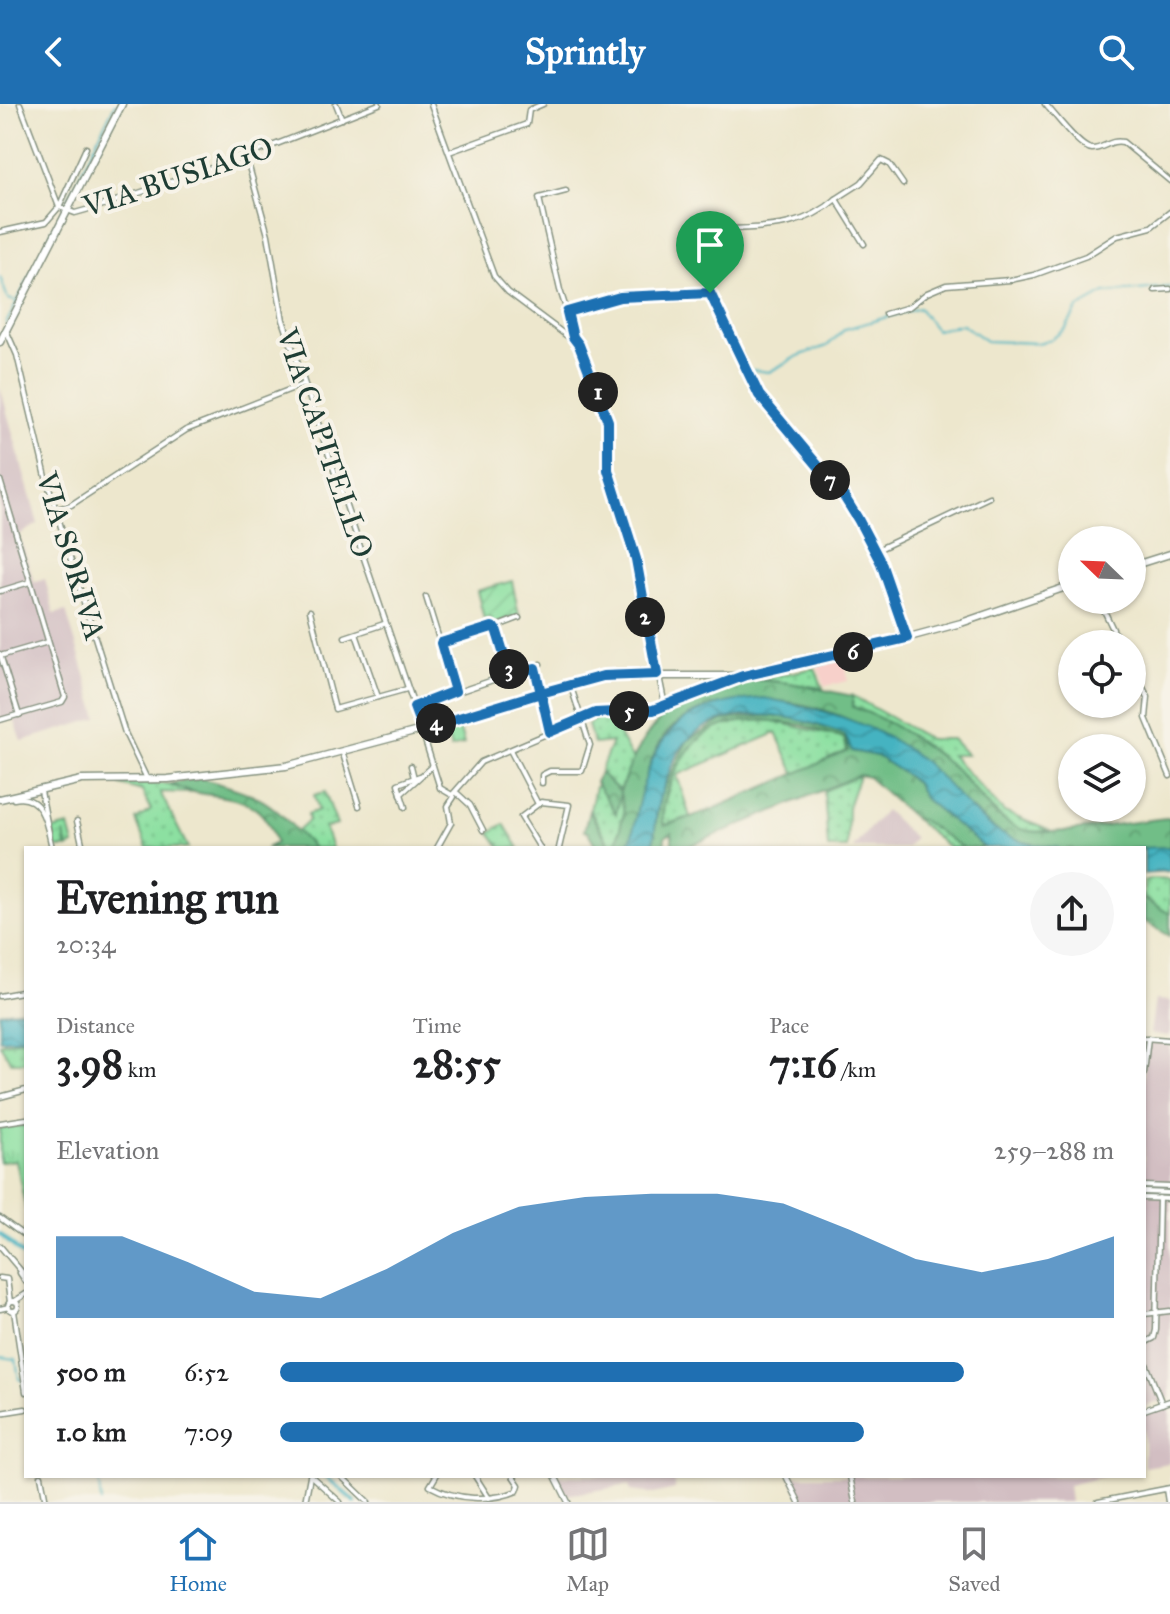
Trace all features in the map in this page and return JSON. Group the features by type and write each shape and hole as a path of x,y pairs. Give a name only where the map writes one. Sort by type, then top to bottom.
{"main road":[{"path":"0,342 63,210 122,104"},
{"path":"1146,562 1170,554"},
{"path":"0,799 70,782 147,779 286,766 422,730 570,684 618,674 743,676 907,638 1058,590"}],"street":[{"path":"20,104 63,210"},
{"path":"336,104 342,119"},
{"name":"VIA BUSIAGO","path":"0,232 49,221 63,210 86,210 246,156 379,104"},
{"path":"431,104 494,276 514,297 573,337 579,345 608,421 608,470 636,559 665,706"},
{"path":"449,152 527,124 529,110 543,104"},
{"path":"1045,104 1085,148 1095,149 1114,141 1123,142 1170,181"},
{"path":"63,210 86,148"},
{"name":"VIA CAPITELLO","path":"246,156 268,235 283,320 448,806"},
{"path":"903,184 889,164 881,160 861,183 819,214 786,225 704,232 714,283 710,293 759,395 845,498 875,551 907,638"},
{"path":"566,191 539,198 573,337"},
{"path":"836,199 864,244"},
{"path":"885,314 909,307 927,293 946,285 1034,275 1086,256 1117,236 1151,227 1170,212"},
{"path":"1155,290 1170,289"},
{"path":"567,312 620,297 710,293"},
{"name":"VIA SORIVA","path":"6,330 17,355 57,509 125,733 147,779"},
{"path":"57,509 71,505 186,430 304,384"},
{"path":"0,480 65,697 62,702 0,720"},
{"path":"875,551 989,497"},
{"path":"0,591 30,582"},
{"path":"426,597 455,691"},
{"path":"310,611 335,709 407,689"},
{"path":"441,643 519,618"},
{"path":"345,637 384,624"},
{"path":"495,627 510,674"},
{"path":"356,634 378,697"},
{"path":"19,715 0,655 48,642"},
{"path":"414,707 540,664"},
{"path":"535,668 550,732"},
{"path":"438,846 451,823 448,806 478,763 599,712 645,711 665,706 743,676"},
{"path":"542,783 542,775 550,771 583,769 590,750 570,684"},
{"path":"1146,693 1146,718 1170,776"},
{"path":"510,749 538,804"},
{"path":"343,754 359,806"},
{"path":"411,766 416,778"},
{"path":"401,794 433,766"},
{"path":"405,807 398,784 416,778"},
{"path":"46,804 49,791 70,782"},
{"path":"40,790 46,804 52,846"},
{"path":"40,790 41,813"},
{"path":"445,794 456,794 470,805 483,830"},
{"path":"0,799 33,799 50,839"},
{"path":"539,846 521,817 538,804 569,805 559,846"},
{"path":"77,821 83,846"},
{"path":"0,995 24,992"},
{"path":"1146,1038 1170,1040"},
{"path":"0,1097 24,1091"},
{"path":"0,1123 24,1119"},
{"path":"1146,1186 1170,1187"},
{"path":"1146,1195 1170,1196"},
{"path":"1146,1195 1170,1196"},
{"path":"1146,1342 1156,1334 1159,1198"},
{"path":"0,1218 24,1236"},
{"path":"1,1246 24,1276"},
{"path":"2,1277 13,1306 24,1377"},
{"path":"0,1309 13,1306 24,1298"},
{"path":"1146,1314 1170,1311"},
{"path":"1146,1364 1162,1404"},
{"path":"1146,1409 1170,1401"},
{"path":"0,1413 24,1411"},
{"path":"41,1478 46,1502"},
{"path":"305,1502 310,1478"},
{"path":"312,1478 340,1502"},
{"path":"343,1478 368,1502"},
{"path":"435,1478 430,1486 438,1491 471,1499 517,1491 519,1485 514,1478"},
{"path":"476,1478 489,1498"},
{"path":"556,1478 568,1502"},
{"path":"787,1478 799,1502"},
{"path":"850,1478 855,1502"},
{"path":"1098,1502 1168,1488 1168,1502"}],"shaded area":[{"path":"0,387 38,524 19,535 34,582 45,579 54,614 66,611 98,718 22,741 14,719 0,723"},
{"path":"845,658 848,681 825,686 817,666"},
{"path":"885,810 914,838 908,846 855,846"},
{"path":"1155,1000 1170,1001 1170,1036 1150,1034"},
{"path":"1146,1041 1170,1044 1170,1398 1146,1406"},
{"path":"1170,1405 1170,1463 1146,1467 1146,1413"},
{"path":"557,1478 675,1478 675,1489 653,1494 631,1491 629,1485 567,1495"},
{"path":"790,1478 1098,1478 1068,1485 1070,1502 803,1502"}],"green space":[{"path":"512,581 519,615 493,624 491,617 484,619 477,591"},
{"path":"815,668 823,688 760,679"},
{"path":"757,680 790,683 853,696 853,707 905,732 930,749 962,776 989,807 1010,825 1037,832 1070,831 1170,818 1170,847 1037,846 1013,839 991,827 898,749 854,722 805,705 763,700 723,703 698,712 674,726 655,751 628,846 616,846 624,813 620,793 616,813 595,782 600,773 620,792 641,745 653,727 668,712 706,691"},
{"path":"853,696 929,739 952,739 967,755 951,755 1004,812 1048,830 1032,832 1005,820 950,764 903,732 853,707"},
{"path":"609,716 633,760 619,791 600,772 612,742 594,744 588,725 597,717"},
{"path":"768,716 795,718 845,735 852,751 877,756 906,775 916,783 925,799 983,846 960,846 920,819 916,820 868,777 859,775 690,846 672,846 672,833 665,837 664,846 652,846 660,796 687,741 723,720","holes":["765,720 802,725 845,738 848,751 711,810 664,826 665,799 678,767 695,742 717,728"]},
{"path":"773,721 844,738 847,751 795,774 776,733 677,775 690,817 664,825 664,804 671,783 688,751 698,740 722,726 737,722"},
{"path":"458,724 464,744 451,748 445,728"},
{"path":"859,775 848,807 847,846 828,846 824,791"},
{"path":"200,778 253,795 274,809 311,846 270,846 276,843 269,824 259,811 233,799 169,784"},
{"path":"169,784 191,793 160,792 187,846 146,846 136,820 151,810 142,791 121,785"},
{"path":"598,786 616,814 620,792 624,813 616,846 608,846 590,810 595,787"},
{"path":"325,792 337,825 325,828 331,846 311,846 297,831 309,820 308,814 319,810 314,795"},
{"path":"589,811 608,846 596,846 588,832 584,831"},
{"path":"920,819 960,846 947,846 916,820"},
{"path":"504,824 518,846 500,846 490,832"},
{"path":"69,826 74,845 67,846 64,833 66,846 56,846 53,830"},
{"path":"1170,880 1170,914 1146,899 1146,881"},
{"path":"1146,900 1170,914 1170,936 1146,922"},
{"path":"24,1038 24,1062 11,1062 0,1044"},
{"path":"24,1125 24,1200 16,1160 0,1162 0,1129"}],"water":[{"path":"764,698 804,706 878,732 925,762 987,824 1006,836 1044,846 983,846 925,799 916,783 906,775 877,756 852,751 845,735 807,722 764,715 723,720 704,728 688,740 675,758 659,800 652,846 628,846 646,775 666,736 696,713 738,701"},
{"path":"1170,847 1170,872 1146,874 1146,848"},
{"path":"24,1010 24,1038 0,1040 0,1013"}],"waterway":[{"path":"6,324 115,104"},
{"path":"0,277 8,299 15,301"},
{"path":"752,370 769,372 798,356 827,346 845,329 919,308 936,330 962,324 986,341 1038,343 1052,339 1066,328 1078,308 1105,293 1170,287"},
{"path":"0,1234 24,1256"},
{"path":"0,1357 16,1359 19,1379 24,1381"},
{"path":"98,1478 101,1502"},
{"path":"327,1478 355,1502"}],"route":[{"path":"710,293 620,297 567,312 573,337 606,412 608,470 632,541 657,674 603,676 541,693 535,668 510,674 496,629 492,627 441,643 455,691 414,707 421,726 426,728 541,693 550,732 595,713 653,710 709,686 743,676 817,662 907,638 881,563 858,519 845,498 759,395 710,293"}]}
